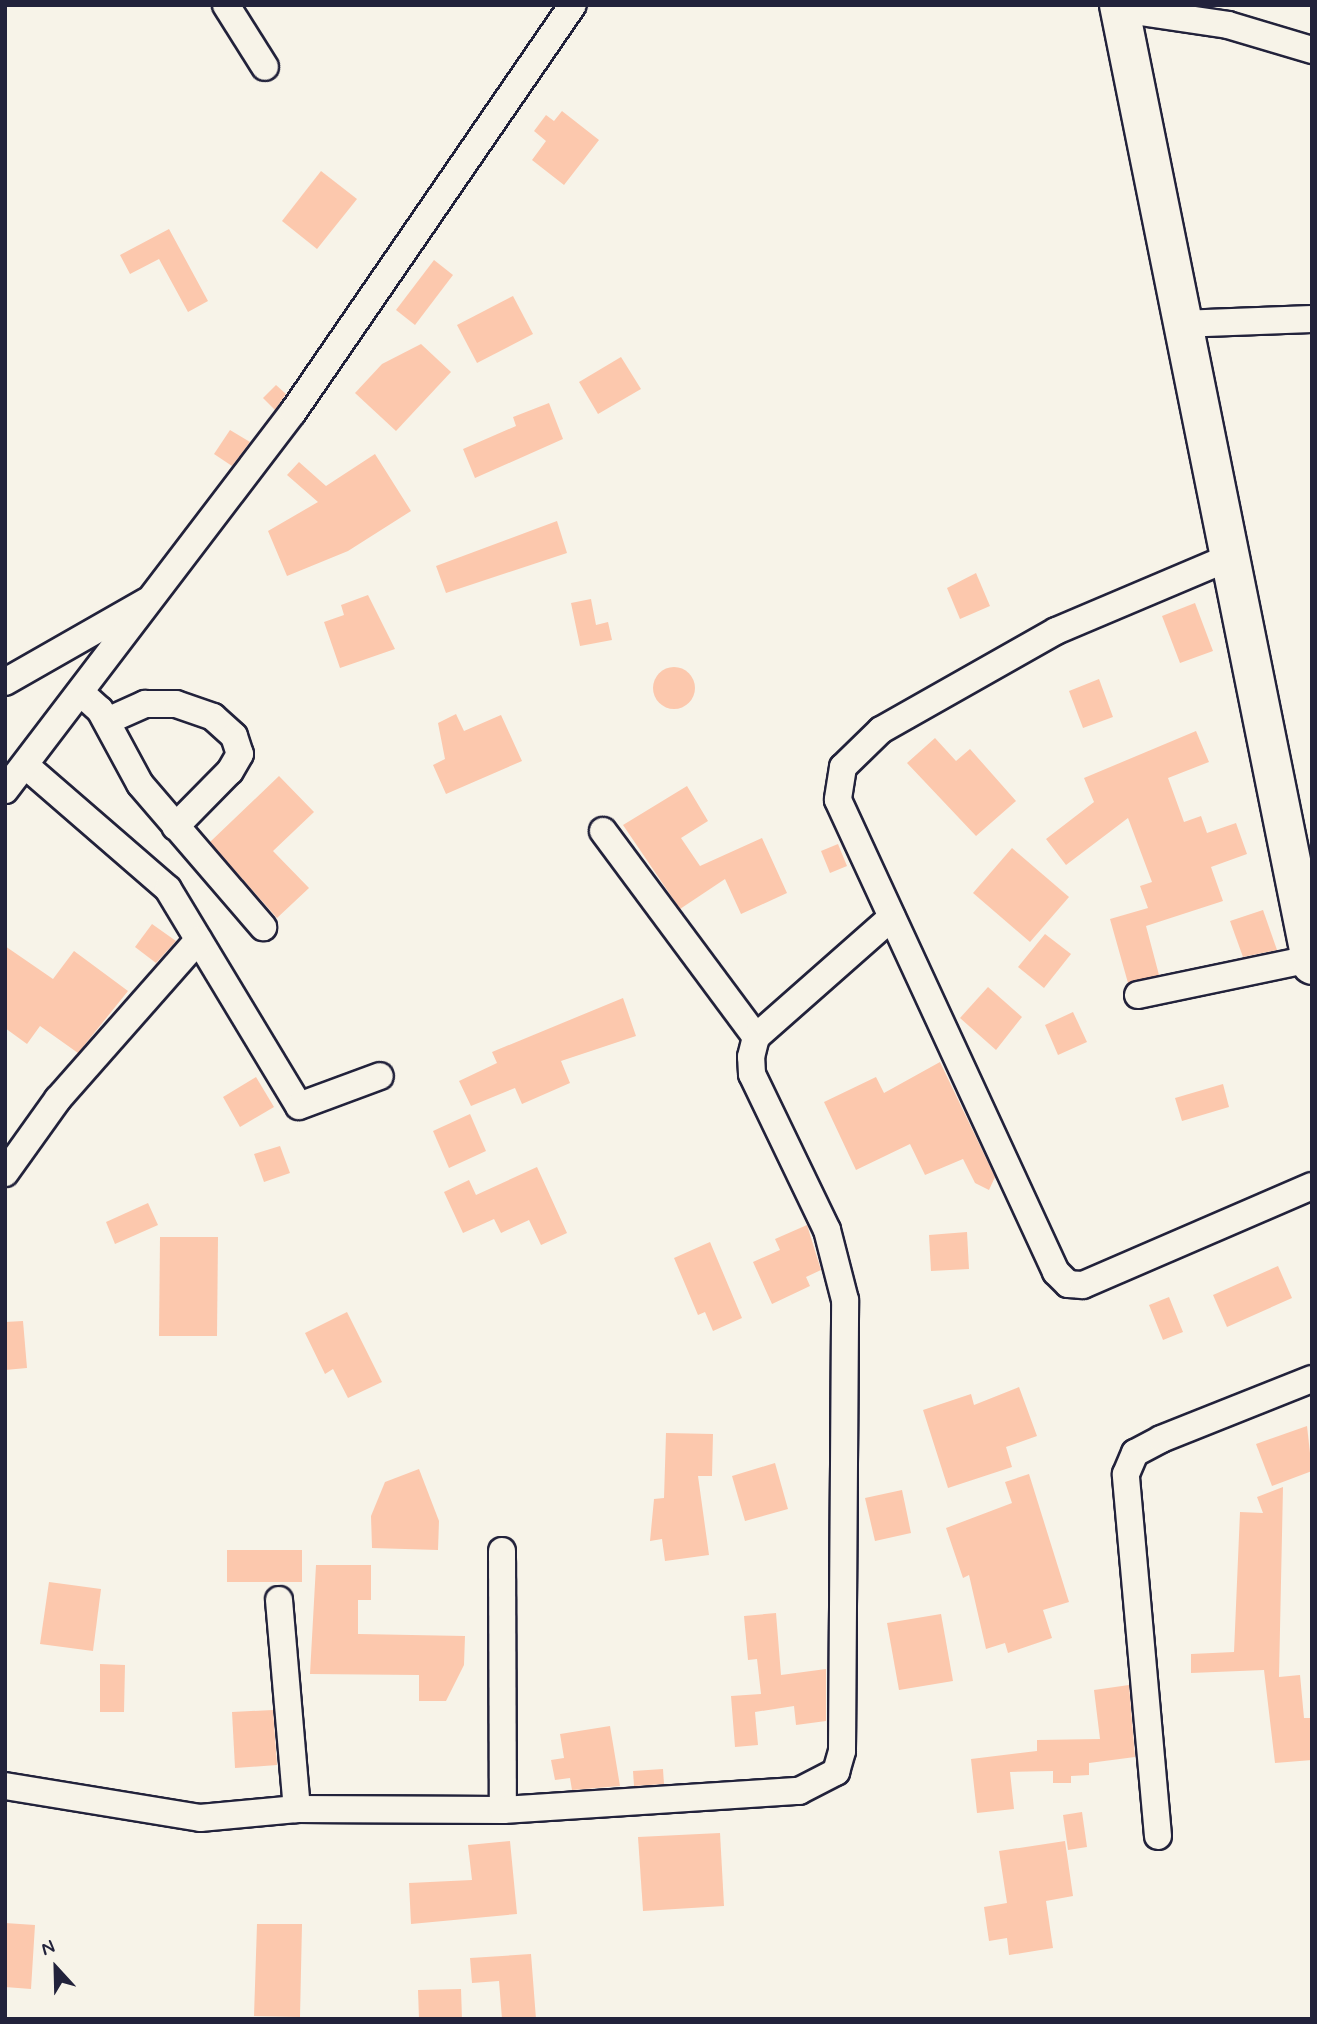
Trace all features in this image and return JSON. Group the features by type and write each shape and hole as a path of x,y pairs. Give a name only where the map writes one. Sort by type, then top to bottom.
{"main road":[{"path":"1119,7 1227,558 1310,943"}],"street":[{"path":"226,5 265,67"},
{"path":"5,790 158,594 293,412 573,5"},
{"path":"1119,7 1228,25 1312,50"},
{"path":"1180,324 1312,319"},
{"path":"1227,558 1056,631 881,730 843,767 838,800 1056,1272 1068,1284 1083,1284 1312,1186"},
{"path":"5,681 158,594"},
{"path":"81,693 107,721 140,784 263,928"},
{"path":"107,721 145,704 176,704 213,717 234,736 240,754 230,771 175,827"},
{"path":"25,765 168,889 299,1106 380,1076"},
{"path":"5,1786 201,1818 297,1809 503,1810 799,1791 836,1772 842,1751 845,1300 827,1230 752,1074 755,1037 603,831"},
{"path":"755,1037 892,917"},
{"path":"5,1173 58,1099 198,940"},
{"path":"1138,995 1310,943"},
{"path":"1158,1836 1126,1474 1135,1452 1312,1378"},
{"path":"502,1551 503,1810"},
{"path":"279,1600 297,1809"}],"building":[{"path":"562,111 599,140 564,185 532,160 546,141 534,131 546,115 554,121"},
{"path":"321,171 357,199 317,249 282,221"},
{"path":"169,229 208,301 188,312 159,259 130,274 120,255"},
{"path":"434,260 453,275 415,325 396,310"},
{"path":"513,296 533,334 477,363 457,325"},
{"path":"421,344 451,372 396,431 355,393 382,364"},
{"path":"621,357 641,389 598,414 579,382"},
{"path":"276,385 286,394 275,410 263,398"},
{"path":"549,403 563,439 475,478 463,449 516,426 513,417"},
{"path":"230,430 250,442 232,466 214,454"},
{"path":"375,454 411,511 348,551 287,576 268,531 318,502 287,475 299,462 326,486"},
{"path":"557,521 567,553 446,593 436,566"},
{"path":"976,573 990,606 960,619 947,588"},
{"path":"368,595 395,649 340,668 324,622 344,615 341,605"},
{"path":"591,599 596,625 608,622 612,640 580,646 571,603"},
{"path":"1195,603 1213,651 1180,663 1162,616"},
{"path":"674,667 689,673 695,688 689,703 674,709 659,703 653,688 659,673"},
{"path":"1099,679 1113,717 1083,728 1069,691"},
{"path":"456,714 464,731 501,715 522,761 446,794 433,765 445,759 438,723"},
{"path":"1196,731 1209,762 1168,778 1184,822 1201,816 1207,833 1236,823 1247,854 1211,867 1223,901 1146,926 1159,975 1128,983 1110,919 1148,908 1140,886 1152,882 1128,818 1066,865 1046,839 1094,802 1084,778"},
{"path":"935,738 956,761 970,749 1016,801 976,836 907,763"},
{"path":"279,776 314,812 273,851 309,888 277,918 210,842"},
{"path":"687,786 708,821 681,838 700,866 762,838 787,893 741,914 725,879 680,909 623,825"},
{"path":"838,844 847,866 830,873 821,851"},
{"path":"1012,848 1069,897 1030,942 973,893"},
{"path":"1263,910 1277,950 1243,957 1230,921"},
{"path":"152,924 176,941 156,963 135,947"},
{"path":"1045,934 1071,954 1044,988 1018,967"},
{"path":"5,946 53,979 74,951 128,991 78,1053 40,1026 27,1044 5,1028"},
{"path":"988,987 1022,1017 996,1050 960,1018"},
{"path":"623,998 636,1036 561,1061 570,1083 522,1104 515,1088 471,1106 459,1081 497,1063 492,1052"},
{"path":"1073,1012 1087,1042 1058,1055 1045,1025"},
{"path":"940,1062 995,1177 989,1190 975,1183 963,1159 925,1175 910,1144 856,1170 824,1102 876,1077 884,1093"},
{"path":"256,1077 274,1107 240,1127 223,1097"},
{"path":"1223,1084 1229,1107 1182,1121 1175,1098"},
{"path":"470,1114 486,1151 449,1168 433,1131"},
{"path":"280,1146 290,1173 264,1182 254,1154"},
{"path":"537,1167 567,1233 541,1245 529,1220 501,1233 494,1219 463,1233 444,1192 469,1180 476,1195"},
{"path":"148,1203 158,1225 115,1244 106,1222"},
{"path":"807,1225 821,1270 806,1277 810,1286 772,1304 753,1262 780,1250 775,1239"},
{"path":"967,1232 969,1269 931,1271 929,1235"},
{"path":"160,1237 218,1237 217,1336 159,1336"},
{"path":"710,1242 742,1318 713,1331 705,1312 698,1315 674,1258"},
{"path":"1278,1266 1292,1298 1227,1327 1213,1295"},
{"path":"1169,1297 1183,1332 1163,1340 1149,1305"},
{"path":"347,1312 382,1382 348,1398 333,1369 325,1374 305,1333"},
{"path":"23,1321 27,1368 5,1370 5,1322"},
{"path":"1019,1387 1037,1436 1006,1447 1012,1467 948,1488 923,1410 971,1394 974,1405"},
{"path":"1307,1426 1312,1471 1272,1486 1256,1444"},
{"path":"666,1433 713,1434 712,1476 698,1476 709,1555 665,1561 662,1539 650,1541 654,1499 664,1498"},
{"path":"775,1463 788,1509 745,1521 732,1476"},
{"path":"419,1469 439,1521 438,1550 372,1548 371,1516 385,1482"},
{"path":"1029,1474 1069,1602 1043,1610 1052,1638 1008,1653 1005,1643 986,1649 969,1575 963,1578 946,1528 1012,1503 1005,1482"},
{"path":"1283,1487 1279,1677 1300,1675 1304,1718 1312,1718 1312,1760 1275,1763 1264,1670 1191,1673 1191,1654 1234,1652 1240,1512 1263,1513 1257,1497"},
{"path":"902,1490 911,1533 875,1541 865,1498"},
{"path":"227,1550 302,1550 302,1582 227,1582"},
{"path":"316,1565 371,1565 371,1600 358,1600 358,1634 465,1636 464,1665 446,1701 419,1701 419,1675 310,1674"},
{"path":"49,1582 101,1589 93,1651 40,1644"},
{"path":"776,1613 781,1675 826,1669 826,1721 796,1725 794,1706 755,1712 758,1745 735,1747 731,1696 761,1694 757,1659 748,1660 744,1616"},
{"path":"941,1614 953,1681 899,1690 887,1623"},
{"path":"100,1664 125,1665 124,1712 100,1712"},
{"path":"1129,1685 1135,1757 1089,1763 1089,1775 1071,1776 1071,1783 1053,1783 1053,1771 1010,1772 1014,1809 977,1813 971,1759 1037,1751 1037,1740 1100,1739 1094,1690"},
{"path":"273,1710 277,1765 235,1768 232,1712"},
{"path":"610,1726 620,1786 572,1790 570,1778 555,1780 551,1760 564,1758 560,1734"},
{"path":"663,1769 664,1784 634,1786 633,1771"},
{"path":"1082,1812 1087,1847 1068,1850 1063,1815"},
{"path":"720,1833 724,1906 643,1911 638,1837"},
{"path":"510,1841 517,1914 411,1924 409,1883 472,1880 468,1845"},
{"path":"1065,1841 1073,1896 1046,1901 1053,1948 1009,1955 1007,1938 989,1941 984,1907 1007,1903 999,1851"},
{"path":"5,1923 35,1925 31,1989 5,1987"},
{"path":"257,1924 302,1924 300,2017 254,2016"},
{"path":"531,1954 536,2019 502,2019 499,1981 472,1983 470,1958"},
{"path":"461,1989 462,2019 419,2019 418,1990"}]}
